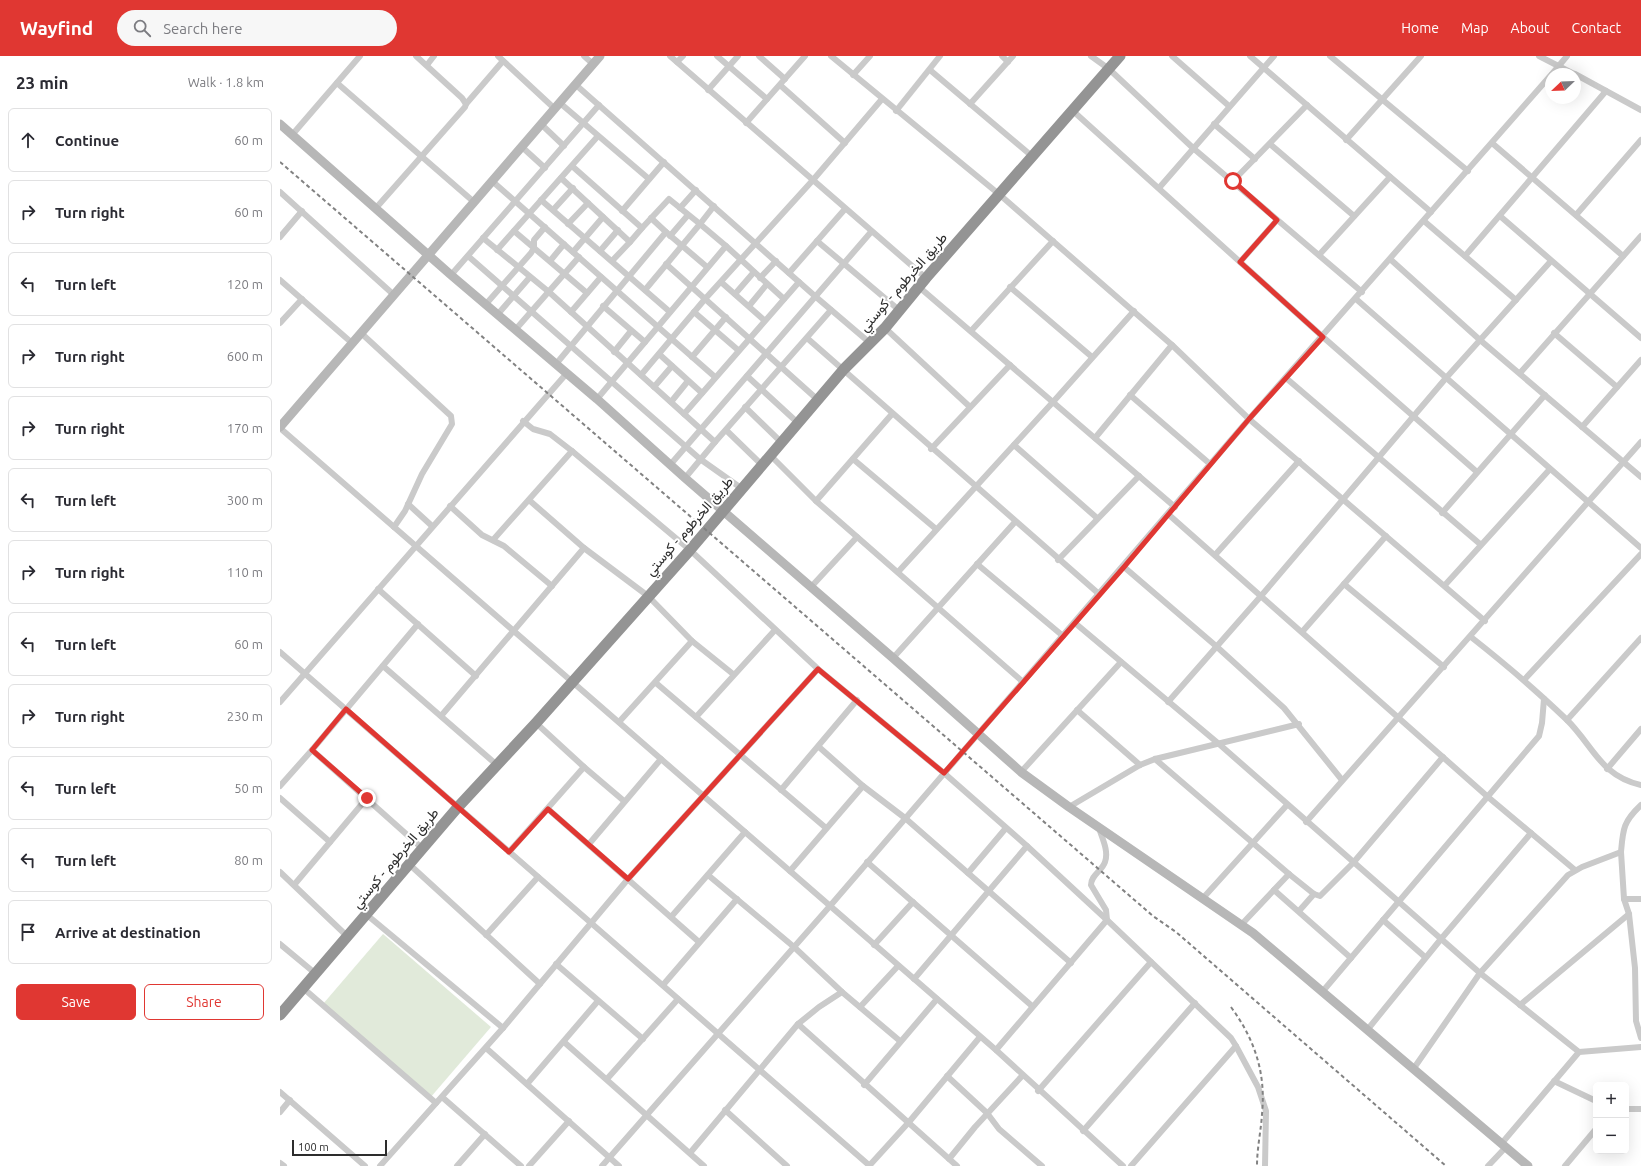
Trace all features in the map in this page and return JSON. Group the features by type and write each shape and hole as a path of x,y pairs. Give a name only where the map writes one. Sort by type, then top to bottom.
{"highway":[{"name":"طريق الخرطوم - كوستي","path":"280,1015 410,865 458,807 536,723 690,550 741,488 844,369 885,328 922,282 1000,195 1120,56"}],"street":[{"path":"292,135 360,56"},
{"path":"416,56 462,98 466,104"},
{"path":"427,65 434,56"},
{"path":"498,56 558,106 583,123 649,180"},
{"path":"584,56 593,64"},
{"path":"600,56 280,427 996,1050 1038,1091 1123,1166"},
{"path":"670,56 871,232 971,331 1175,507"},
{"path":"677,62 683,56"},
{"path":"717,56 768,99"},
{"path":"708,90 738,56"},
{"path":"759,56 785,79"},
{"path":"831,56 1000,195 1172,345 1249,419 1445,585 1485,621"},
{"path":"853,75 870,56"},
{"path":"896,111 940,56"},
{"path":"1002,56 1008,62"},
{"path":"970,104 1013,56"},
{"path":"1091,56 1109,69 1193,148 1362,292"},
{"path":"1172,56 1228,106"},
{"path":"1250,56 1431,212"},
{"path":"1159,188 1228,106 1274,56"},
{"path":"1330,56 1468,171"},
{"path":"1337,62 1343,56"},
{"path":"1346,140 1422,56"},
{"path":"1539,56 1563,68"},
{"path":"1559,66 1567,56"},
{"path":"746,123 780,85 802,57"},
{"path":"376,208 464,110 466,104 503,61"},
{"path":"930,70 1033,157"},
{"path":"1581,77 1641,110"},
{"path":"602,1166 648,1116 978,733 1124,567 1249,419 1323,337 1545,81"},
{"path":"337,83 474,202"},
{"path":"576,85 870,343"},
{"path":"780,85 845,143"},
{"path":"1465,256 1606,91"},
{"path":"641,375 705,299 755,242 813,180 882,99"},
{"path":"451,275 599,105"},
{"path":"1233,181 1307,105"},
{"path":"1073,111 1323,337 1477,472"},
{"path":"280,124 451,275 567,372 670,465 893,658 1021,772 1099,828 1204,897 1242,924 1368,1029 1528,1166"},
{"path":"1214,124 1255,159"},
{"path":"542,125 564,146"},
{"path":"497,250 598,136"},
{"path":"1576,215 1640,142"},
{"path":"1492,143 1534,177 1623,256"},
{"path":"1270,144 1354,216"},
{"path":"522,148 545,168"},
{"path":"622,211 664,162"},
{"path":"572,166 642,228"},
{"path":"1319,255 1390,177"},
{"path":"561,178 630,242"},
{"path":"492,181 715,377"},
{"path":"553,210 572,188"},
{"path":"680,208 696,190"},
{"path":"280,192 394,295"},
{"path":"612,261 669,199 726,246 784,299"},
{"path":"541,200 670,312"},
{"path":"568,224 588,203"},
{"path":"645,290 714,206"},
{"path":"789,273 845,209"},
{"path":"280,237 302,211"},
{"path":"556,364 616,290 668,234 688,215"},
{"path":"1500,216 1641,338"},
{"path":"573,252 603,217"},
{"path":"651,218 707,267"},
{"path":"1240,262 1277,220"},
{"path":"1424,221 1516,300"},
{"path":"486,304 534,248 534,240 545,227"},
{"path":"600,251 618,230"},
{"path":"514,231 587,293"},
{"path":"670,465 871,232"},
{"path":"1520,373 1641,236"},
{"path":"483,238 571,312 715,442"},
{"path":"817,241 899,310"},
{"path":"971,331 1053,241"},
{"path":"550,261 564,244"},
{"path":"597,399 726,246"},
{"path":"468,256 612,380 700,459 741,488"},
{"path":"516,329 564,273 579,258"},
{"path":"1390,259 1480,340 1641,477"},
{"path":"760,278 776,261"},
{"path":"1168,702 1261,596 1446,378 1551,261"},
{"path":"666,264 818,400"},
{"path":"735,294 754,272"},
{"path":"498,314 530,277"},
{"path":"571,312 601,277"},
{"path":"280,280 352,343"},
{"path":"721,282 764,320"},
{"path":"684,414 764,320 799,282"},
{"path":"749,306 767,284"},
{"path":"1010,287 1092,357"},
{"path":"280,324 302,299"},
{"path":"1356,299 1641,548"},
{"path":"603,306 645,342"},
{"path":"685,478 745,407 831,310"},
{"path":"898,572 1014,446 1134,311"},
{"path":"694,312 738,350"},
{"path":"692,357 726,317"},
{"path":"885,328 970,407"},
{"path":"614,352 631,331"},
{"path":"361,333 453,420 414,487 408,504 394,527"},
{"path":"1554,333 1617,387"},
{"path":"807,338 844,369 931,449 976,486 1058,560 1099,594"},
{"path":"1095,438 1172,345"},
{"path":"659,354 702,393"},
{"path":"1582,427 1641,360"},
{"path":"931,449 1010,365"},
{"path":"654,387 672,366"},
{"path":"280,702 567,372"},
{"path":"747,376 798,423"},
{"path":"1286,378 1480,544"},
{"path":"671,402 688,381"},
{"path":"1130,395 1210,464"},
{"path":"1442,512 1545,395"},
{"path":"745,407 781,442"},
{"path":"816,501 892,414"},
{"path":"524,421 533,429 550,434 572,451 690,550 774,630 818,669 944,773 1027,846 1231,1038 1258,1087 1266,1111 1265,1166"},
{"path":"726,430 762,464"},
{"path":"1306,822 1398,717 1472,637 1641,442"},
{"path":"1014,446 1097,518"},
{"path":"494,540 572,451"},
{"path":"770,455 816,501 1023,682"},
{"path":"853,459 936,529"},
{"path":"1214,555 1299,461"},
{"path":"1445,585 1480,544 1550,469"},
{"path":"1058,560 1139,476"},
{"path":"529,500 584,548 648,596 692,641 733,674"},
{"path":"408,504 432,526"},
{"path":"450,506 482,535 494,540 509,550 552,586"},
{"path":"1168,514 1443,758 1575,870"},
{"path":"893,658 1015,522"},
{"path":"1302,632 1386,536"},
{"path":"811,587 857,537"},
{"path":"441,716 584,548"},
{"path":"1524,680 1641,554"},
{"path":"977,564 1063,636"},
{"path":"1124,567 1216,646 1284,708 1299,724 1342,780"},
{"path":"1344,584 1444,667"},
{"path":"378,589 476,676"},
{"path":"1075,623 1219,744 1306,822 1480,973 1579,1052 1641,1047"},
{"path":"280,786 418,624"},
{"path":"696,717 774,630"},
{"path":"1472,637 1524,680 1567,720 1607,769 1621,779 1641,785"},
{"path":"1567,720 1641,638"},
{"path":"619,722 656,683 692,641"},
{"path":"280,652 869,1166 909,1122 980,1037"},
{"path":"1021,772 1121,662"},
{"path":"383,666 497,765"},
{"path":"380,1166 486,1048 628,879 741,756 818,669"},
{"path":"656,683 826,828"},
{"path":"1323,991 1539,736 1542,723 1544,699"},
{"path":"781,790 819,747 857,700"},
{"path":"1077,710 1140,765"},
{"path":"536,723 584,767 624,800"},
{"path":"1069,807 1140,765 1155,759 1299,724"},
{"path":"1607,769 1641,729"},
{"path":"819,747 863,786 905,818 1071,963"},
{"path":"312,750 423,849"},
{"path":"1155,759 1289,874 1314,894 1322,896 1353,863 1443,758"},
{"path":"589,844 624,800 661,759"},
{"path":"509,852 584,767"},
{"path":"790,871 863,786"},
{"path":"280,798 330,842"},
{"path":"294,885 367,798"},
{"path":"1204,897 1287,805"},
{"path":"1641,805 1625,823 1621,852 1624,898 1629,914 1638,968 1636,1021 1641,1038"},
{"path":"548,809 699,942"},
{"path":"968,873 1006,828"},
{"path":"996,1050 1107,920 1106,910 1091,885 1091,881 1104,864 1106,856 1099,828"},
{"path":"671,917 745,832"},
{"path":"1368,1029 1440,938 1531,834"},
{"path":"914,979 1027,846"},
{"path":"1414,1068 1480,973 1575,870 1621,852"},
{"path":"867,862 1032,1006"},
{"path":"410,865 540,984"},
{"path":"280,872 348,937"},
{"path":"1242,924 1289,874"},
{"path":"708,875 794,946 842,992 900,1041"},
{"path":"486,935 538,877"},
{"path":"1274,890 1351,958"},
{"path":"1299,912 1314,894"},
{"path":"1624,898 1641,899"},
{"path":"663,985 737,899"},
{"path":"874,945 913,902"},
{"path":"1520,1005 1629,914"},
{"path":"367,915 503,1028"},
{"path":"1383,920 1426,957"},
{"path":"280,944 316,974"},
{"path":"1038,1091 1151,962"},
{"path":"556,964 643,1039"},
{"path":"860,1007 898,966"},
{"path":"303,988 436,1103"},
{"path":"690,1153 724,1110 798,1024 819,1007 842,992"},
{"path":"607,1079 678,999"},
{"path":"864,1085 937,999"},
{"path":"527,1084 598,1001"},
{"path":"1083,1131 1195,1003"},
{"path":"798,1024 864,1085 909,1122 957,1166"},
{"path":"564,1042 704,1166"},
{"path":"1130,1166 1236,1046"},
{"path":"486,1048 619,1166"},
{"path":"1488,1166 1554,1081 1579,1052"},
{"path":"947,1076 987,1114 999,1129 1042,1166"},
{"path":"949,1159 1022,1076"},
{"path":"1554,1081 1593,1100"},
{"path":"280,1092 365,1166"},
{"path":"442,1097 521,1166"},
{"path":"280,1112 290,1100"},
{"path":"1629,1110 1641,1109"},
{"path":"724,1110 787,1166"},
{"path":"529,1166 569,1121"},
{"path":"1565,1166 1593,1133"},
{"path":"457,1166 485,1134"},
{"path":"280,1163 284,1166"}],"green space":[{"path":"383,934 491,1027 430,1098 323,1004"}],"railway":[{"path":"280,162 1153,916 1176,932 1446,1166"},
{"path":"1231,1007 1247,1032 1257,1058 1260,1071 1263,1099 1257,1166"}],"route":[{"path":"367,798 312,750 346,709 509,852 548,809 628,879 741,756 818,669 944,773 1124,567 1249,419 1323,337 1240,262 1277,220 1233,181"}]}
